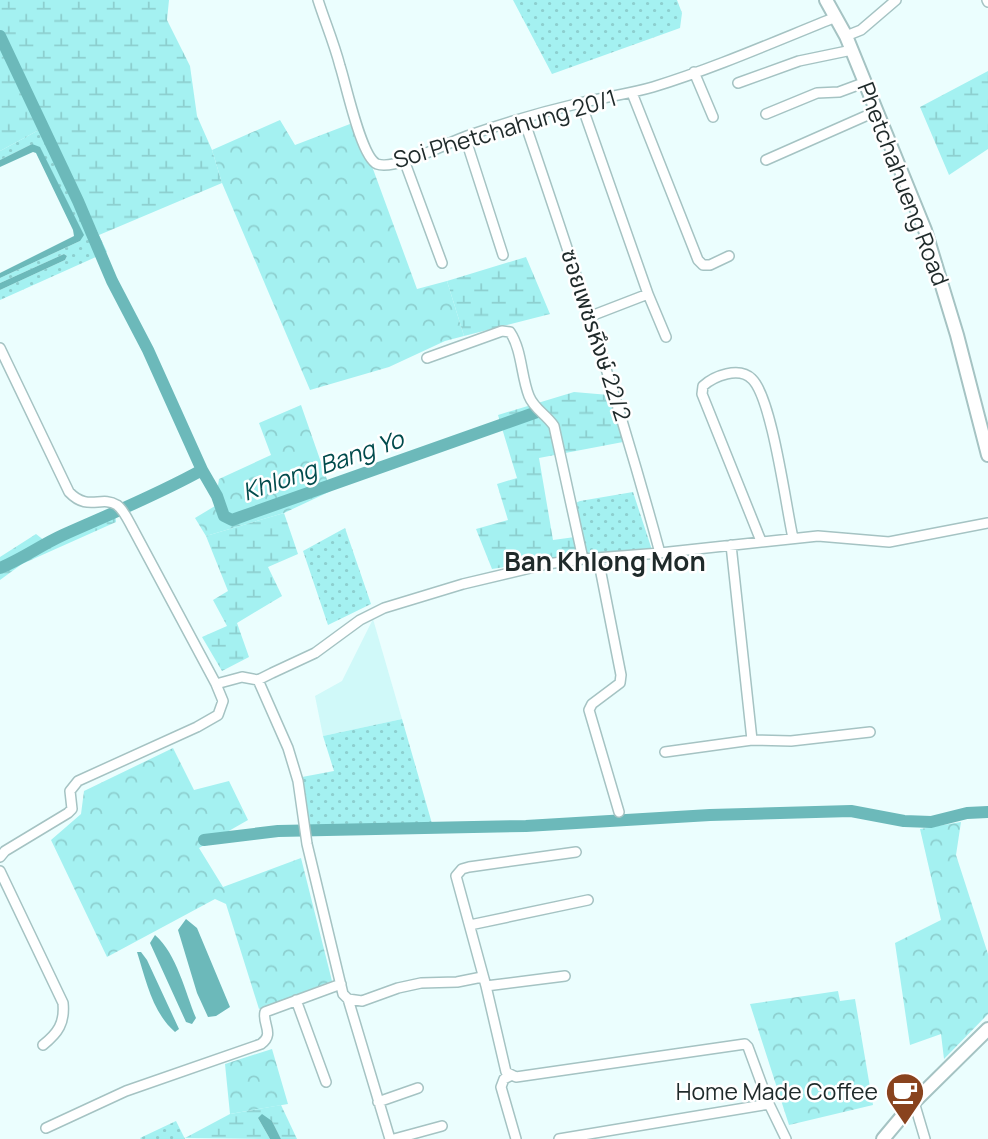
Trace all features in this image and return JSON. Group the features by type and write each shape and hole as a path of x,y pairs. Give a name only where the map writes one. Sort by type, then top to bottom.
{"main road":[{"name":"Phetchahueng Road","path":"826,0 846,36 866,82 925,230 957,335 988,455"},
{"path":"883,1139 914,1102 988,1028"}],"street":[{"name":"Soi Phetchahung 20/1","path":"318,0 368,153 374,162 380,165 390,165 465,136 581,103 632,93 836,17"},
{"path":"846,36 861,30 896,0"},
{"path":"738,83 799,61 852,50"},
{"path":"694,72 713,117"},
{"path":"766,114 817,93 839,92 866,82"},
{"path":"632,93 698,260 703,265 710,265 729,256"},
{"path":"581,103 648,294 666,337"},
{"path":"766,160 877,111"},
{"name":"ซอยเพชรหึงษ์ 22/2","path":"524,120 591,316 627,431 660,553"},
{"path":"465,136 503,255"},
{"path":"404,160 442,263"},
{"path":"591,316 648,294"},
{"path":"427,358 502,331 510,332 529,396 535,407 548,417 554,426 583,559"},
{"path":"0,348 69,492 77,500 89,503 109,502 118,506 223,701 218,715 197,727 78,780 70,791 72,809 68,813 5,851 0,857"},
{"path":"761,541 702,394 703,386 710,379 723,375 745,374 754,380 762,397 776,446 793,538"},
{"path":"216,684 242,677 258,680 315,653 360,620 384,608 503,573 583,559 793,538 818,536 889,542 988,523"},
{"path":"731,545 752,740"},
{"path":"598,558 621,675 620,683 592,704 589,710 619,812"},
{"path":"258,680 288,748 298,781 307,844 341,984 392,1139 442,1126"},
{"path":"665,752 752,740 791,741 870,732"},
{"path":"510,1076 506,1072 456,876 462,869 576,852"},
{"path":"0,871 63,1003 63,1021 59,1031 43,1045"},
{"path":"470,925 587,900"},
{"path":"348,999 362,1000 421,983 565,976"},
{"path":"46,1128 126,1091 261,1044 267,1040 269,1034 263,1015 265,1012 341,984"},
{"path":"296,1000 326,1082"},
{"path":"516,1139 501,1087 504,1079 510,1076 740,1044 748,1046 769,1104 786,1139"},
{"path":"378,1102 418,1088"},
{"path":"914,1102 925,1139"},
{"path":"559,1139 769,1104"}],"shaded area":[{"path":"32,144 40,147 84,235 80,241 0,278 0,273 74,236 36,153 0,167 0,160"},
{"path":"64,254 67,256 65,260 0,290 0,283"},
{"path":"373,619 402,719 323,736 315,696 342,681"},
{"path":"186,919 197,928 230,1007 216,1016 208,1017 197,993 178,930"},
{"path":"155,935 169,952 180,974 196,1018 192,1024 186,1022 150,943"},
{"path":"137,952 141,952 147,960 179,1029 175,1032 155,1005"},
{"path":"262,1114 272,1121 281,1139 270,1139 258,1118"}],"green space":[{"path":"0,0 169,0 167,20 190,66 197,116 212,150 222,183 99,235 46,122 37,131 0,151"},
{"path":"513,0 677,0 682,13 680,28 552,74"},
{"path":"988,71 988,149 949,175 920,107"},
{"path":"280,120 295,145 350,124 373,169 417,289 447,281 464,336 445,341 389,367 310,390 222,183 212,150"},
{"path":"45,122 107,252 0,300 0,290 65,260 67,256 64,254 0,283 0,278 80,241 32,144 0,160 0,151 37,131"},
{"path":"526,257 550,314 464,336 447,281"},
{"path":"574,392 609,395 623,442 539,458 553,540 575,537 580,555 492,569 476,529 508,520 497,484 517,478 498,415"},
{"path":"301,405 331,491 284,513 206,536 195,518 215,506 219,479 271,455 259,423"},
{"path":"633,492 652,550 580,555 569,506 580,501"},
{"path":"115,509 116,522 22,564 0,580 0,557 36,534 45,541"},
{"path":"284,513 298,554 268,567 282,596 237,623 249,657 222,671 202,637 227,626 213,600 228,591 206,536"},
{"path":"345,528 371,604 328,625 303,551"},
{"path":"402,719 433,827 429,831 310,833 302,777 334,771 323,736"},
{"path":"173,748 194,790 229,781 248,820 199,848 223,887 301,858 332,981 259,1009 226,904 215,899 107,957 51,840 81,814 84,791"},
{"path":"961,822 956,855 988,954 988,1014 944,1059 941,1034 910,1045 895,943 941,920 920,829"},
{"path":"838,991 840,1001 855,999 873,1105 789,1125 750,1004"},
{"path":"272,1049 288,1104 230,1114 225,1064"},
{"path":"281,1105 297,1139 281,1139 272,1121 258,1118 270,1139 185,1138 230,1114"},
{"path":"176,1121 185,1139 140,1138"}],"waterway":[{"path":"0,36 78,201 112,281 148,350 224,516 232,520 537,412"},
{"name":"Khlong Bang Yo","path":"0,568 202,470"},
{"path":"204,840 278,831 526,826 710,815 851,811 904,821 931,822 967,813 988,812"}],"place":[{"name":"Home Made Coffee","path":"905,1126"}],"district":[{"name":"Ban Khlong Mon","path":"605,562"}]}
